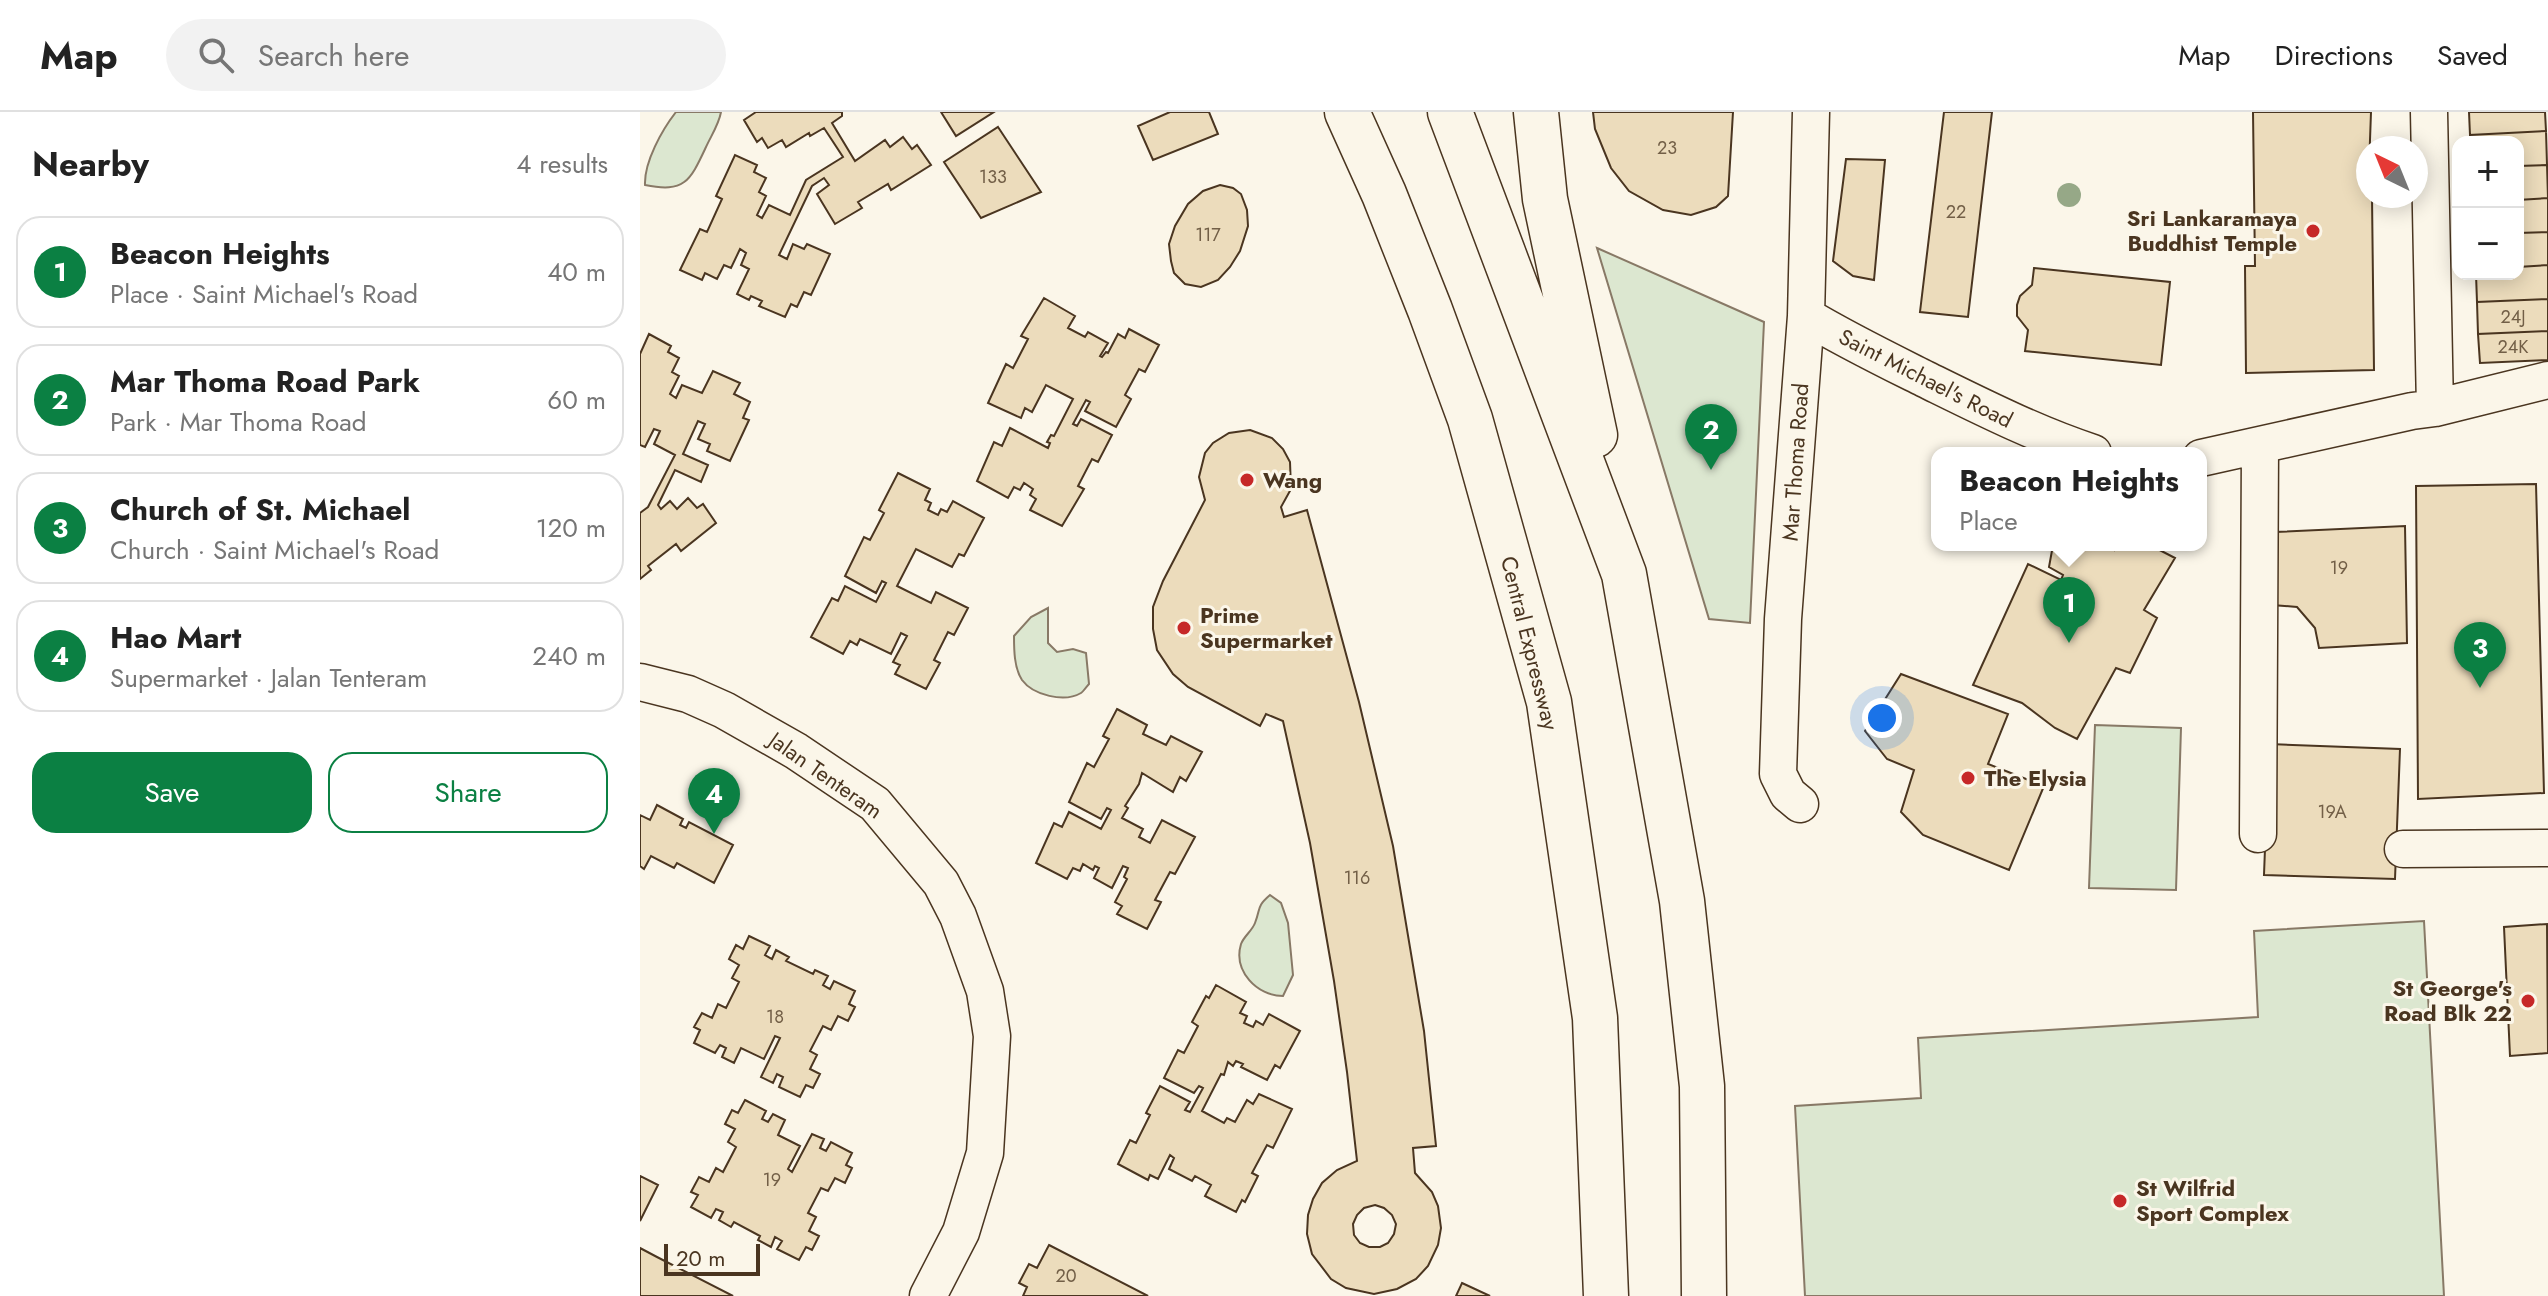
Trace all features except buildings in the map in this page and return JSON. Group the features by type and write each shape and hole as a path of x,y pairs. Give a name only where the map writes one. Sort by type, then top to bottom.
{"highway":[{"name":"Central Expressway","path":"1347,112 1418,281 1470,419 1549,702 1595,1018 1606,1296"},
{"path":"1450,112 1624,574"},
{"path":"1536,112 1545,199 1624,574 1682,901 1702,1086 1704,1296"}],"street":[{"name":"Mar Thoma Road","path":"1800,804 1788,794 1778,774 1783,619 1806,316 1811,112"},
{"path":"2429,112 2435,408"},
{"name":"Saint Michael's Road","path":"1806,316 1986,409 2075,447"},
{"path":"2207,457 2435,408 2548,380"},
{"path":"2258,834 2260,447"},
{"name":"Jalan Tenteram","path":"640,682 688,694 724,710 796,751 875,804 941,883 958,916 985,991 992,1036 985,1153 961,1232 928,1296"},
{"path":"2403,849 2548,848"}],"green space":[{"path":"676,112 721,112 700,159 684,182 669,187 645,185 647,166 655,147"},
{"path":"1597,248 1764,322 1750,623 1709,619"},
{"path":"1048,608 1048,643 1057,652 1073,649 1086,653 1089,684 1082,693 1074,696 1049,696 1033,690 1017,670 1014,636 1031,617"},
{"path":"2095,725 2181,728 2176,890 2089,888"},
{"path":"1270,895 1281,903 1288,923 1293,975 1283,996 1256,987 1244,972 1239,954 1261,905"},
{"name":"St Wilfrid Sport Complex","path":"2424,921 2444,1296 1805,1296 1795,1106 1921,1098 1918,1038 2258,1017 2254,931"}],"place":[{"name":"Sri Lankaramaya Buddhist Temple","path":"2313,231"},
{"name":"Mar Thoma Road Park","path":"1711,470"},
{"name":"Wang","path":"1247,480"},
{"name":"Prime Supermarket","path":"1184,628"},
{"name":"Beacon Heights","path":"2069,643"},
{"name":"Church of St. Michael","path":"2480,688"},
{"name":"The Elysia","path":"1968,778"},
{"name":"Hao Mart","path":"714,834"},
{"name":"St George's Road Blk 22","path":"2528,1001"},
{"name":"St Wilfrid Sport Complex","path":"2120,1201"}]}
